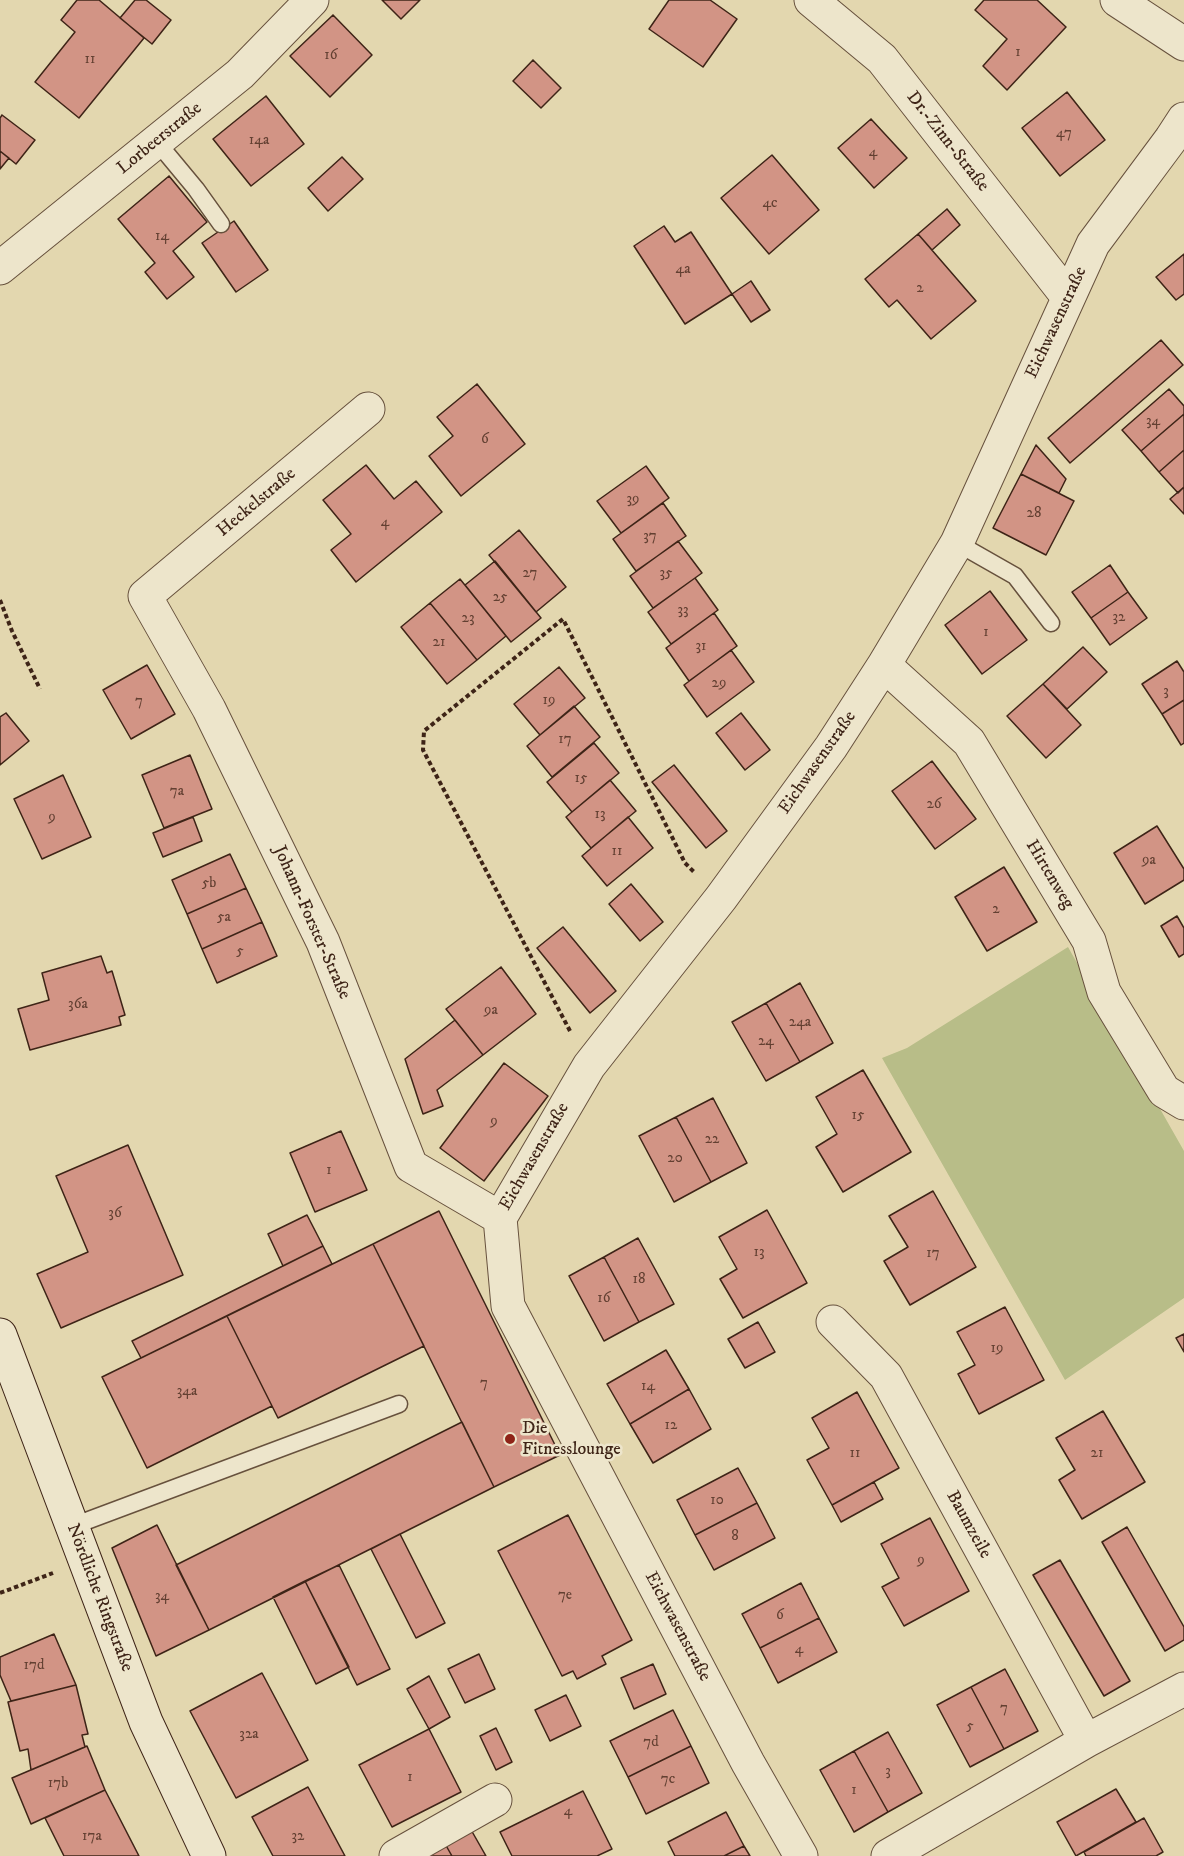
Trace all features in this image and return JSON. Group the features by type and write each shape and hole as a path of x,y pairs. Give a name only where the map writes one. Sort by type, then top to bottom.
{"street":[{"name":"Lorbeerstraße","path":"0,268 240,74 312,0"},
{"name":"Dr.-Zinn-Straße","path":"811,0 882,59 1068,297"},
{"path":"1117,0 1184,44"},
{"name":"Eichwasenstraße","path":"801,1856 743,1753 508,1306 500,1218 589,1066 721,898 831,747 884,665 957,543 1093,244 1184,118"},
{"name":"Heckelstraße","path":"145,596 368,409"},
{"name":"Johann-Forster-Straße","path":"145,596 210,709 323,942 411,1166 500,1218"},
{"name":"Hirtenweg","path":"884,665 969,742 1089,941 1104,992 1164,1091 1184,1103"},
{"name":"Baumzeile","path":"833,1322 886,1376 1086,1741"},
{"name":"Nördliche Ringstraße","path":"0,1335 146,1722 209,1856"},
{"path":"888,1856 1086,1741 1184,1689"},
{"path":"396,1856 495,1800"}],"lane":[{"path":"157,142 196,189 220,224"},
{"path":"957,543 1015,576 1051,623"},
{"path":"73,1526 399,1404"}],"path":[{"path":"0,600 40,689"},
{"path":"589,1066 423,750 424,731 562,619 685,863 721,898"},
{"path":"0,1593 86,1560"}],"green space":[{"path":"1068,947 1184,1151 1184,1298 1065,1380 882,1058 907,1048"}],"building":[{"path":"77,0 99,0 144,38 79,118 35,82 75,32 61,20"},
{"path":"135,0 146,0 171,20 152,44 120,18"},
{"path":"382,0 420,0 401,19"},
{"path":"669,0 710,0 737,19 703,67 649,29"},
{"path":"984,0 1037,0 1066,27 1007,90 983,66 1007,39 975,10"},
{"path":"333,15 372,55 330,97 290,56"},
{"path":"533,60 561,88 541,108 513,81"},
{"path":"1067,92 1105,140 1060,176 1022,128"},
{"path":"266,96 304,144 251,186 213,139"},
{"path":"2,115 35,140 16,164 0,151 0,118"},
{"path":"871,119 907,158 874,188 838,148"},
{"path":"0,151 9,158 0,169"},
{"path":"772,155 819,210 769,254 721,198"},
{"path":"342,157 363,179 328,211 308,188"},
{"path":"169,176 207,222 173,251 194,277 167,299 145,272 155,263 118,219"},
{"path":"947,209 960,225 932,250 918,234"},
{"path":"234,221 268,270 236,292 202,243"},
{"path":"664,226 675,242 691,232 732,294 685,324 634,246"},
{"path":"918,234 976,301 931,339 897,300 889,307 865,279"},
{"path":"1184,254 1184,294 1176,300 1156,277"},
{"path":"751,281 770,310 751,322 732,294"},
{"path":"1161,340 1183,365 1070,463 1048,438"},
{"path":"477,384 525,444 461,496 429,456 453,436 437,417"},
{"path":"1169,389 1184,406 1184,414 1141,451 1122,430"},
{"path":"1184,414 1184,450 1159,472 1141,451"},
{"path":"1036,445 1066,479 1059,493 1021,474"},
{"path":"1184,450 1184,487 1178,493 1159,472"},
{"path":"366,465 394,499 416,481 442,512 356,582 331,550 351,534 323,500"},
{"path":"646,466 669,498 621,533 597,501"},
{"path":"1021,474 1074,501 1046,555 993,528"},
{"path":"1184,487 1184,514 1170,499"},
{"path":"663,503 686,536 636,571 613,539"},
{"path":"519,530 566,587 536,612 489,555"},
{"path":"678,541 702,573 653,608 630,576"},
{"path":"495,561 541,618 511,642 465,585"},
{"path":"1110,565 1128,592 1091,618 1072,592"},
{"path":"695,578 718,610 671,644 648,612"},
{"path":"460,579 506,636 477,660 430,603"},
{"path":"990,591 1027,640 982,674 945,625"},
{"path":"1128,592 1147,618 1110,645 1091,618"},
{"path":"430,603 477,660 447,684 401,627"},
{"path":"714,613 737,646 689,681 666,648"},
{"path":"1083,647 1107,672 1067,709 1043,684"},
{"path":"731,650 754,682 707,717 684,685"},
{"path":"1177,661 1184,672 1184,700 1162,714 1142,684"},
{"path":"147,665 175,714 131,739 103,690"},
{"path":"559,667 585,698 540,735 514,704"},
{"path":"1043,684 1081,725 1046,758 1007,716"},
{"path":"1184,700 1184,743 1181,745 1162,714"},
{"path":"574,706 600,737 552,777 527,746"},
{"path":"6,713 29,741 0,765 0,717"},
{"path":"741,713 770,750 745,770 716,733"},
{"path":"594,743 619,773 572,812 547,782"},
{"path":"190,755 212,809 164,828 142,775"},
{"path":"932,761 976,819 935,849 892,791"},
{"path":"674,765 727,831 706,848 652,782"},
{"path":"63,775 91,837 42,859 14,799"},
{"path":"610,780 636,811 591,848 566,817"},
{"path":"193,817 202,841 163,857 153,833"},
{"path":"628,817 653,848 607,886 582,856"},
{"path":"1157,826 1184,869 1184,880 1145,904 1114,853"},
{"path":"230,854 246,888 187,914 172,880"},
{"path":"1004,867 1037,922 987,951 955,897"},
{"path":"631,884 663,922 640,941 609,904"},
{"path":"246,888 262,922 202,949 187,914"},
{"path":"1177,916 1184,928 1184,954 1179,957 1161,926"},
{"path":"262,922 277,956 217,983 202,949"},
{"path":"563,927 616,991 590,1013 537,948"},
{"path":"101,956 107,973 112,971 125,1015 119,1017 121,1025 30,1050 18,1009 49,1000 42,973"},
{"path":"501,967 536,1014 483,1055 446,1009"},
{"path":"800,983 833,1043 800,1062 766,1003"},
{"path":"766,1003 800,1062 766,1081 732,1022"},
{"path":"455,1020 483,1055 437,1090 443,1106 423,1114 405,1059"},
{"path":"504,1063 548,1096 484,1181 440,1148"},
{"path":"863,1070 911,1152 843,1192 816,1147 837,1134 816,1097"},
{"path":"713,1098 747,1163 711,1182 676,1117"},
{"path":"676,1117 711,1182 674,1202 639,1136"},
{"path":"341,1131 367,1190 315,1212 290,1153"},
{"path":"128,1145 183,1275 61,1328 37,1274 88,1252 56,1176"},
{"path":"933,1191 976,1267 910,1305 884,1261 908,1247 889,1216"},
{"path":"767,1210 807,1283 743,1318 720,1279 737,1269 719,1237"},
{"path":"439,1211 560,1455 494,1487 373,1244"},
{"path":"307,1215 323,1246 283,1266 268,1234"},
{"path":"638,1238 674,1304 639,1322 604,1257"},
{"path":"373,1244 424,1346 278,1418 227,1316"},
{"path":"323,1246 332,1264 141,1358 132,1341"},
{"path":"604,1257 639,1322 604,1341 569,1276"},
{"path":"1005,1307 1044,1380 979,1414 958,1374 975,1365 957,1332"},
{"path":"227,1316 272,1406 147,1468 102,1377"},
{"path":"758,1322 775,1352 745,1368 728,1339"},
{"path":"1184,1334 1184,1352 1176,1338"},
{"path":"666,1350 689,1389 630,1424 607,1384"},
{"path":"689,1389 711,1429 653,1463 630,1424"},
{"path":"857,1392 899,1468 832,1505 807,1460 829,1448 812,1418"},
{"path":"1103,1411 1145,1482 1082,1519 1059,1480 1075,1470 1056,1438"},
{"path":"462,1422 494,1487 209,1630 176,1565"},
{"path":"738,1468 757,1503 695,1535 677,1500"},
{"path":"874,1482 883,1499 841,1522 832,1505"},
{"path":"757,1503 775,1538 714,1570 695,1535"},
{"path":"568,1515 632,1640 602,1656 606,1664 577,1679 573,1671 562,1676 498,1551"},
{"path":"930,1518 969,1591 904,1626 882,1587 899,1578 881,1544"},
{"path":"157,1525 209,1630 156,1656 112,1548"},
{"path":"1127,1527 1184,1627 1184,1640 1165,1651 1102,1542"},
{"path":"400,1534 445,1623 416,1638 371,1549"},
{"path":"1060,1560 1130,1681 1104,1696 1033,1575"},
{"path":"339,1565 390,1669 357,1685 305,1581"},
{"path":"305,1581 349,1667 316,1684 273,1597"},
{"path":"801,1583 819,1618 760,1648 742,1614"},
{"path":"819,1618 837,1652 778,1683 760,1648"},
{"path":"54,1634 76,1685 11,1701 0,1675 0,1657"},
{"path":"479,1654 495,1689 465,1703 448,1669"},
{"path":"653,1664 666,1694 634,1709 621,1678"},
{"path":"1005,1669 1038,1731 1004,1749 971,1687"},
{"path":"262,1673 308,1760 236,1798 190,1711"},
{"path":"429,1676 450,1717 429,1729 407,1689"},
{"path":"76,1685 88,1734 82,1735 85,1747 31,1770 28,1749 20,1751 8,1702"},
{"path":"971,1687 1004,1749 970,1767 937,1705"},
{"path":"566,1695 581,1726 550,1741 535,1710"},
{"path":"673,1710 691,1746 628,1777 610,1741"},
{"path":"496,1728 512,1762 496,1770 480,1736"},
{"path":"429,1729 461,1792 392,1827 359,1765"},
{"path":"888,1732 922,1793 888,1812 854,1751"},
{"path":"87,1746 105,1790 31,1824 12,1778"},
{"path":"691,1746 709,1783 646,1814 628,1777"},
{"path":"854,1751 888,1812 854,1832 820,1770"},
{"path":"308,1787 345,1856 273,1856 252,1817"},
{"path":"1116,1789 1136,1822 1076,1856 1057,1822"},
{"path":"105,1790 139,1856 64,1856 45,1818"},
{"path":"583,1791 612,1849 597,1856 512,1856 500,1832"},
{"path":"726,1812 744,1846 724,1856 675,1856 668,1842"},
{"path":"1144,1818 1163,1852 1156,1856 1086,1856 1084,1852"},
{"path":"470,1828 486,1856 452,1856 444,1842"},
{"path":"444,1842 452,1856 419,1856"},
{"path":"744,1846 750,1856 724,1856"}],"place":[{"name":"Die Fitnesslounge","path":"510,1439"}]}
